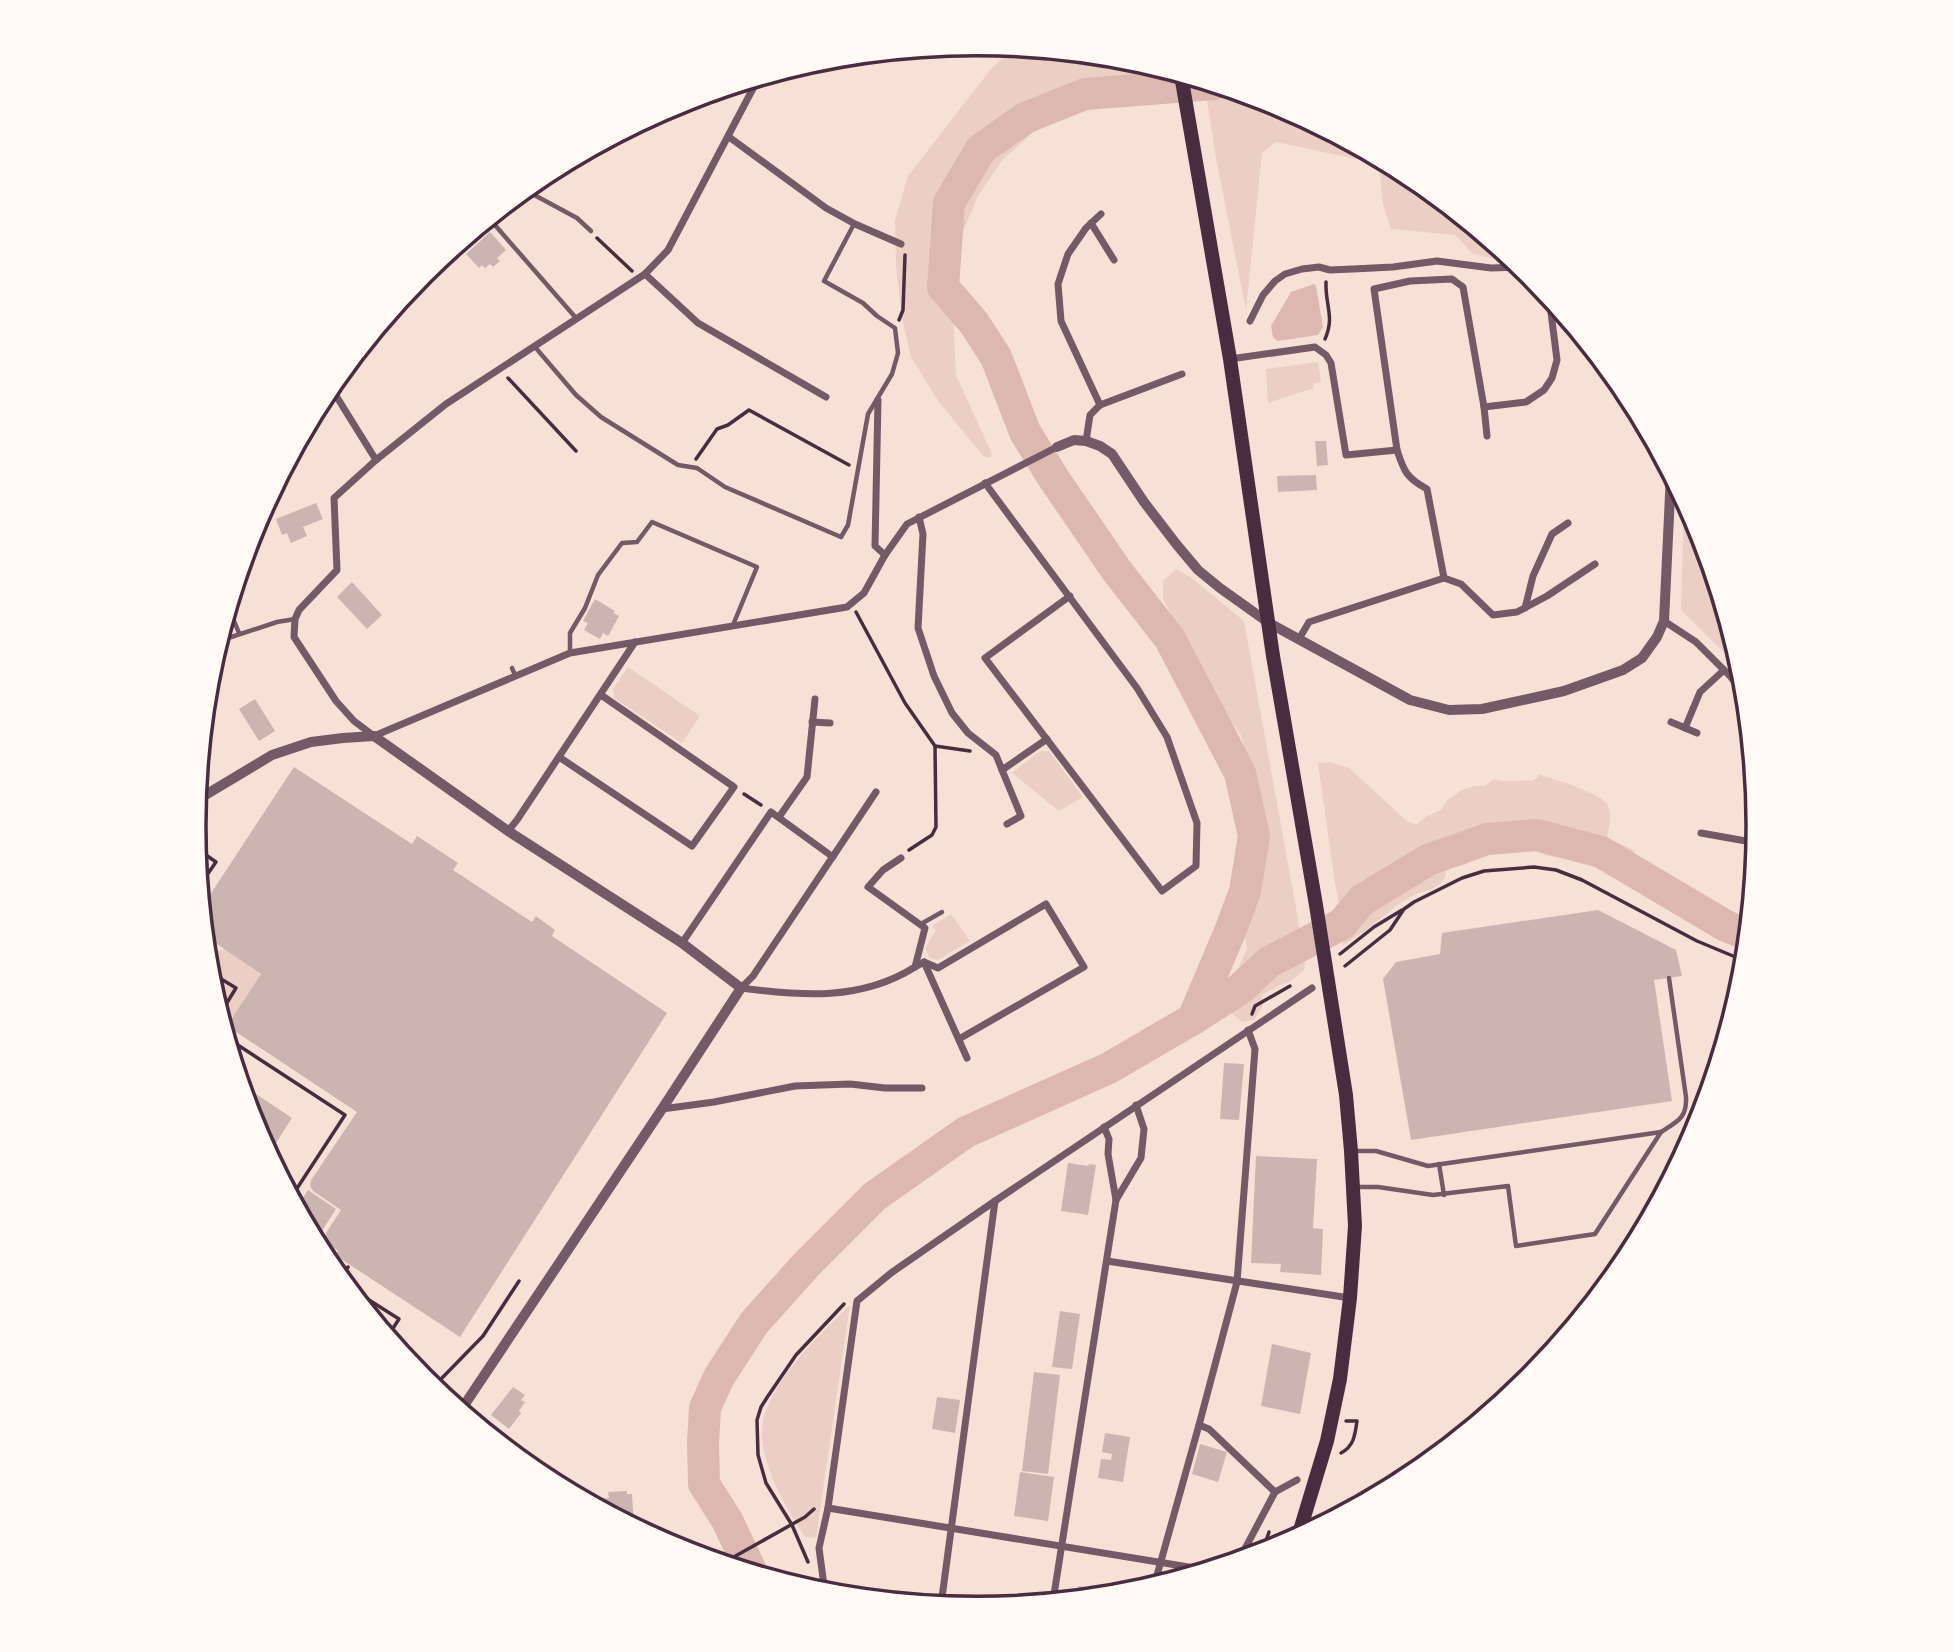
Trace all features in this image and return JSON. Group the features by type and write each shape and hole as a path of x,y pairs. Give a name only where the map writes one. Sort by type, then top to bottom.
{"highway":[{"path":"1182,84 1230,359 1269,623 1346,1095 1351,1151 1355,1226 1340,1379 1327,1441 1302,1523"}],"street":[{"path":"751,90 729,137 668,250 642,276 446,404 376,460 334,499 337,570 299,610 295,619 295,637 323,682 354,721 508,831 682,943 741,988 812,994 859,991 885,983 924,962"},
{"path":"729,137 808,196 855,224 901,244"},
{"path":"1100,405 1061,321 1059,284 1068,254 1086,228 1101,214"},
{"path":"1091,223 1114,260"},
{"path":"1250,321 1275,281 1302,269 1319,267 1330,270 1437,261 1506,268"},
{"path":"1408,265 1410,281"},
{"path":"642,276 698,323 826,397"},
{"path":"1444,578 1427,489 1412,481 1403,469 1397,450 1374,289 1410,281 1452,279 1463,287 1487,436"},
{"path":"1484,407 1526,402 1545,390 1557,360 1551,314"},
{"path":"1230,359 1315,347 1326,355 1331,363 1346,456 1397,450"},
{"path":"1086,441 1090,415 1100,405 1182,374"},
{"path":"337,397 376,460"},
{"path":"877,400 875,546 885,555"},
{"path":"207,794 272,755 311,742 374,736 514,672 570,653 838,609 852,604 864,593 885,555 907,524 1074,440 1100,446 1112,454 1144,502 1198,570 1269,623 1410,700 1449,710 1482,709 1563,691 1623,670 1642,658 1657,637 1664,621 1670,492"},
{"path":"985,483 1070,597 1137,688 1167,737 1197,823 1196,866 1162,891 985,658 1070,597"},
{"path":"919,517 923,534 918,628 934,676 952,713 968,733 996,755 1021,816 1007,824"},
{"path":"1525,608 1533,576 1552,534 1568,523"},
{"path":"1299,639 1309,622 1444,578 1461,583 1493,615 1517,612 1546,597 1595,564"},
{"path":"1664,621 1696,642 1733,681"},
{"path":"508,831 635,642"},
{"path":"1685,728 1700,692 1724,670"},
{"path":"559,757 692,846 734,788 601,695"},
{"path":"779,817 807,777 815,699"},
{"path":"812,722 830,723"},
{"path":"1671,722 1697,733"},
{"path":"1002,770 1047,739"},
{"path":"466,1402 741,988 753,976 876,793"},
{"path":"682,943 771,812 833,857"},
{"path":"1701,833 1746,841"},
{"path":"901,858 883,870 868,887 925,928 915,967"},
{"path":"924,962 938,968 1046,904 1084,967 959,1039"},
{"path":"924,962 967,1058"},
{"path":"823,1580 819,1548 857,1301 891,1273 995,1200 1312,988"},
{"path":"1157,1574 1237,1282 1255,1049 1248,1030"},
{"path":"662,1109 715,1102 795,1086 850,1084 922,1088"},
{"path":"1116,1200 1141,1158 1144,1129 1136,1104"},
{"path":"1055,1591 1116,1200 1108,1154 1109,1139 1104,1127"},
{"path":"942,1595 995,1200"},
{"path":"1107,1261 1350,1298"},
{"path":"1199,1425 1209,1429 1275,1492"},
{"path":"1246,1547 1275,1492 1297,1480"},
{"path":"824,1508 1187,1567"}],"lane":[{"path":"535,196 577,218 591,231"},
{"path":"535,347 576,395 601,417 678,465 697,467 725,487 841,537 848,525 869,414 892,374 898,353 895,328 863,303 824,281 855,224"},
{"path":"495,225 576,318"},
{"path":"570,653 570,633 585,608 598,575 622,543 637,542 652,522 757,567 733,625"},
{"path":"231,637 295,619"},
{"path":"234,622 239,634"},
{"path":"920,925 942,912"},
{"path":"1352,1187 1378,1187 1423,1195 1444,1195 1507,1186 1516,1246 1595,1234 1661,1132 1681,1119 1685,1112 1686,1102 1669,978"},
{"path":"1351,1151 1376,1151 1428,1166 1661,1132"},
{"path":"1439,1164 1444,1195"}],"path":[{"path":"591,231 642,276"},
{"path":"895,328 903,310 905,248 901,244"},
{"path":"1323,343 1331,325 1325,283 1330,270"},
{"path":"499,368 576,451"},
{"path":"691,467 717,429 728,425 749,410 846,463"},
{"path":"852,604 905,703 935,746 936,827 932,835 901,858"},
{"path":"935,746 996,755"},
{"path":"734,788 771,812"},
{"path":"207,856 216,862 208,874"},
{"path":"1324,960 1343,953 1374,927 1404,908 1462,878 1484,871 1534,867 1556,870 1602,890 1697,941 1735,957"},
{"path":"1345,966 1390,930 1404,908"},
{"path":"222,979 236,988 227,1002"},
{"path":"239,1046 345,1115 297,1188"},
{"path":"442,1378 483,1336 519,1281"},
{"path":"811,1571 792,1525 766,1483 758,1455 757,1420 761,1407 796,1355 848,1299 857,1301"},
{"path":"370,1300 399,1318 393,1328"},
{"path":"1341,1452 1348,1449 1357,1421 1346,1421"},
{"path":"734,1556 792,1525 817,1507 824,1508"}],"shaded area":[{"path":"1004,57 1027,58 1127,71 1154,77 1155,84 1141,93 1056,120 1035,131 1003,159 978,196 959,241 953,315 956,375 992,454 990,458 983,456 939,402 911,357 902,318 896,266 895,220 908,176 991,69"},
{"path":"1206,91 1317,135 1365,161 1276,142 1262,153 1246,310"},
{"path":"1380,170 1445,215 1497,259 1473,254 1455,235 1391,229 1383,205"},
{"path":"1314,284 1323,327 1318,335 1278,341 1273,337 1271,326 1291,292"},
{"path":"1318,362 1321,382 1313,384 1314,388 1268,403 1266,369"},
{"path":"1683,521 1706,578 1727,655 1681,610"},
{"path":"1176,569 1192,578 1244,621 1304,952 1305,969 1291,981 1262,995 1263,1006 1254,1020 1242,1022 1229,1011 1227,995 1247,948 1244,933 1262,872 1262,828 1241,735 1205,685 1163,598 1163,581"},
{"path":"628,667 700,716 682,743 614,698 613,689"},
{"path":"1040,751 1049,751 1083,797 1059,811 1012,773"},
{"path":"1329,762 1349,768 1407,821 1416,825 1441,810 1447,800 1462,790 1484,786 1494,779 1532,781 1540,775 1566,783 1587,791 1607,804 1610,817 1607,838 1634,850 1637,870 1550,856 1529,846 1477,856 1465,865 1446,868 1445,877 1440,884 1399,904 1343,945 1318,763"},
{"path":"951,914 970,941 938,960 930,958 925,948 936,930 932,926"},
{"path":"231,949 258,969 261,980 240,1014 231,1017 221,976 217,951"},
{"path":"850,1305 816,1538 805,1537 783,1500 765,1457 762,1429 765,1413 783,1379 796,1362"}],"building":[{"path":"490,232 506,250 497,258 500,261 493,267 490,264 479,268 466,254"},
{"path":"1315,441 1326,441 1328,465 1317,466"},
{"path":"1316,475 1317,490 1278,492 1277,476"},
{"path":"316,503 323,519 303,527 307,536 291,543 287,533 282,535 276,519"},
{"path":"352,582 382,615 367,629 337,597"},
{"path":"595,599 619,616 608,636 603,633 600,639 584,630 588,623 583,621"},
{"path":"255,699 275,731 259,741 239,709"},
{"path":"294,767 412,844 417,836 458,863 453,870 532,922 536,916 555,930 552,936 667,1013 460,1337 338,1257 336,1254 338,1251 326,1237 326,1233 341,1210 313,1191 311,1180 357,1112 235,1031 232,1019 261,974 216,943 210,895"},
{"path":"1598,910 1676,950 1682,976 1654,980 1672,1101 1411,1140 1383,979 1396,962 1440,954 1442,933"},
{"path":"1224,1063 1244,1064 1239,1120 1220,1119"},
{"path":"254,1093 292,1118 275,1144"},
{"path":"1256,1156 1317,1159 1313,1228 1323,1229 1321,1275 1280,1272 1281,1264 1251,1263"},
{"path":"1068,1163 1096,1165 1088,1215 1061,1211"},
{"path":"308,1190 336,1209 322,1231 310,1211 303,1198"},
{"path":"1060,1311 1080,1314 1072,1369 1052,1367"},
{"path":"1272,1344 1311,1353 1300,1414 1261,1406"},
{"path":"1034,1372 1060,1375 1048,1474 1022,1471"},
{"path":"513,1387 525,1395 521,1400 525,1402 519,1411 521,1413 509,1429 491,1415"},
{"path":"937,1397 960,1400 955,1433 932,1429"},
{"path":"1105,1433 1130,1437 1123,1482 1098,1478 1101,1459 1111,1460 1112,1454 1102,1452"},
{"path":"1200,1444 1227,1452 1218,1482 1192,1474"},
{"path":"1020,1472 1054,1477 1048,1521 1014,1516"},
{"path":"627,1491 627,1494 632,1494 633,1516 601,1499 609,1498 608,1492"}],"waterway":[{"path":"1189,86 1085,94 1025,118 981,149 949,203 943,287 974,323 996,357 1025,432 1054,479 1117,571 1170,639 1240,773 1254,836 1245,891 1193,1019"},
{"path":"746,1560 727,1520 704,1484 705,1408 719,1377 754,1323 805,1266 875,1196 966,1132 1109,1068 1240,989 1269,962 1342,924 1362,900 1428,860 1487,839 1537,835 1601,852 1739,931"}]}
